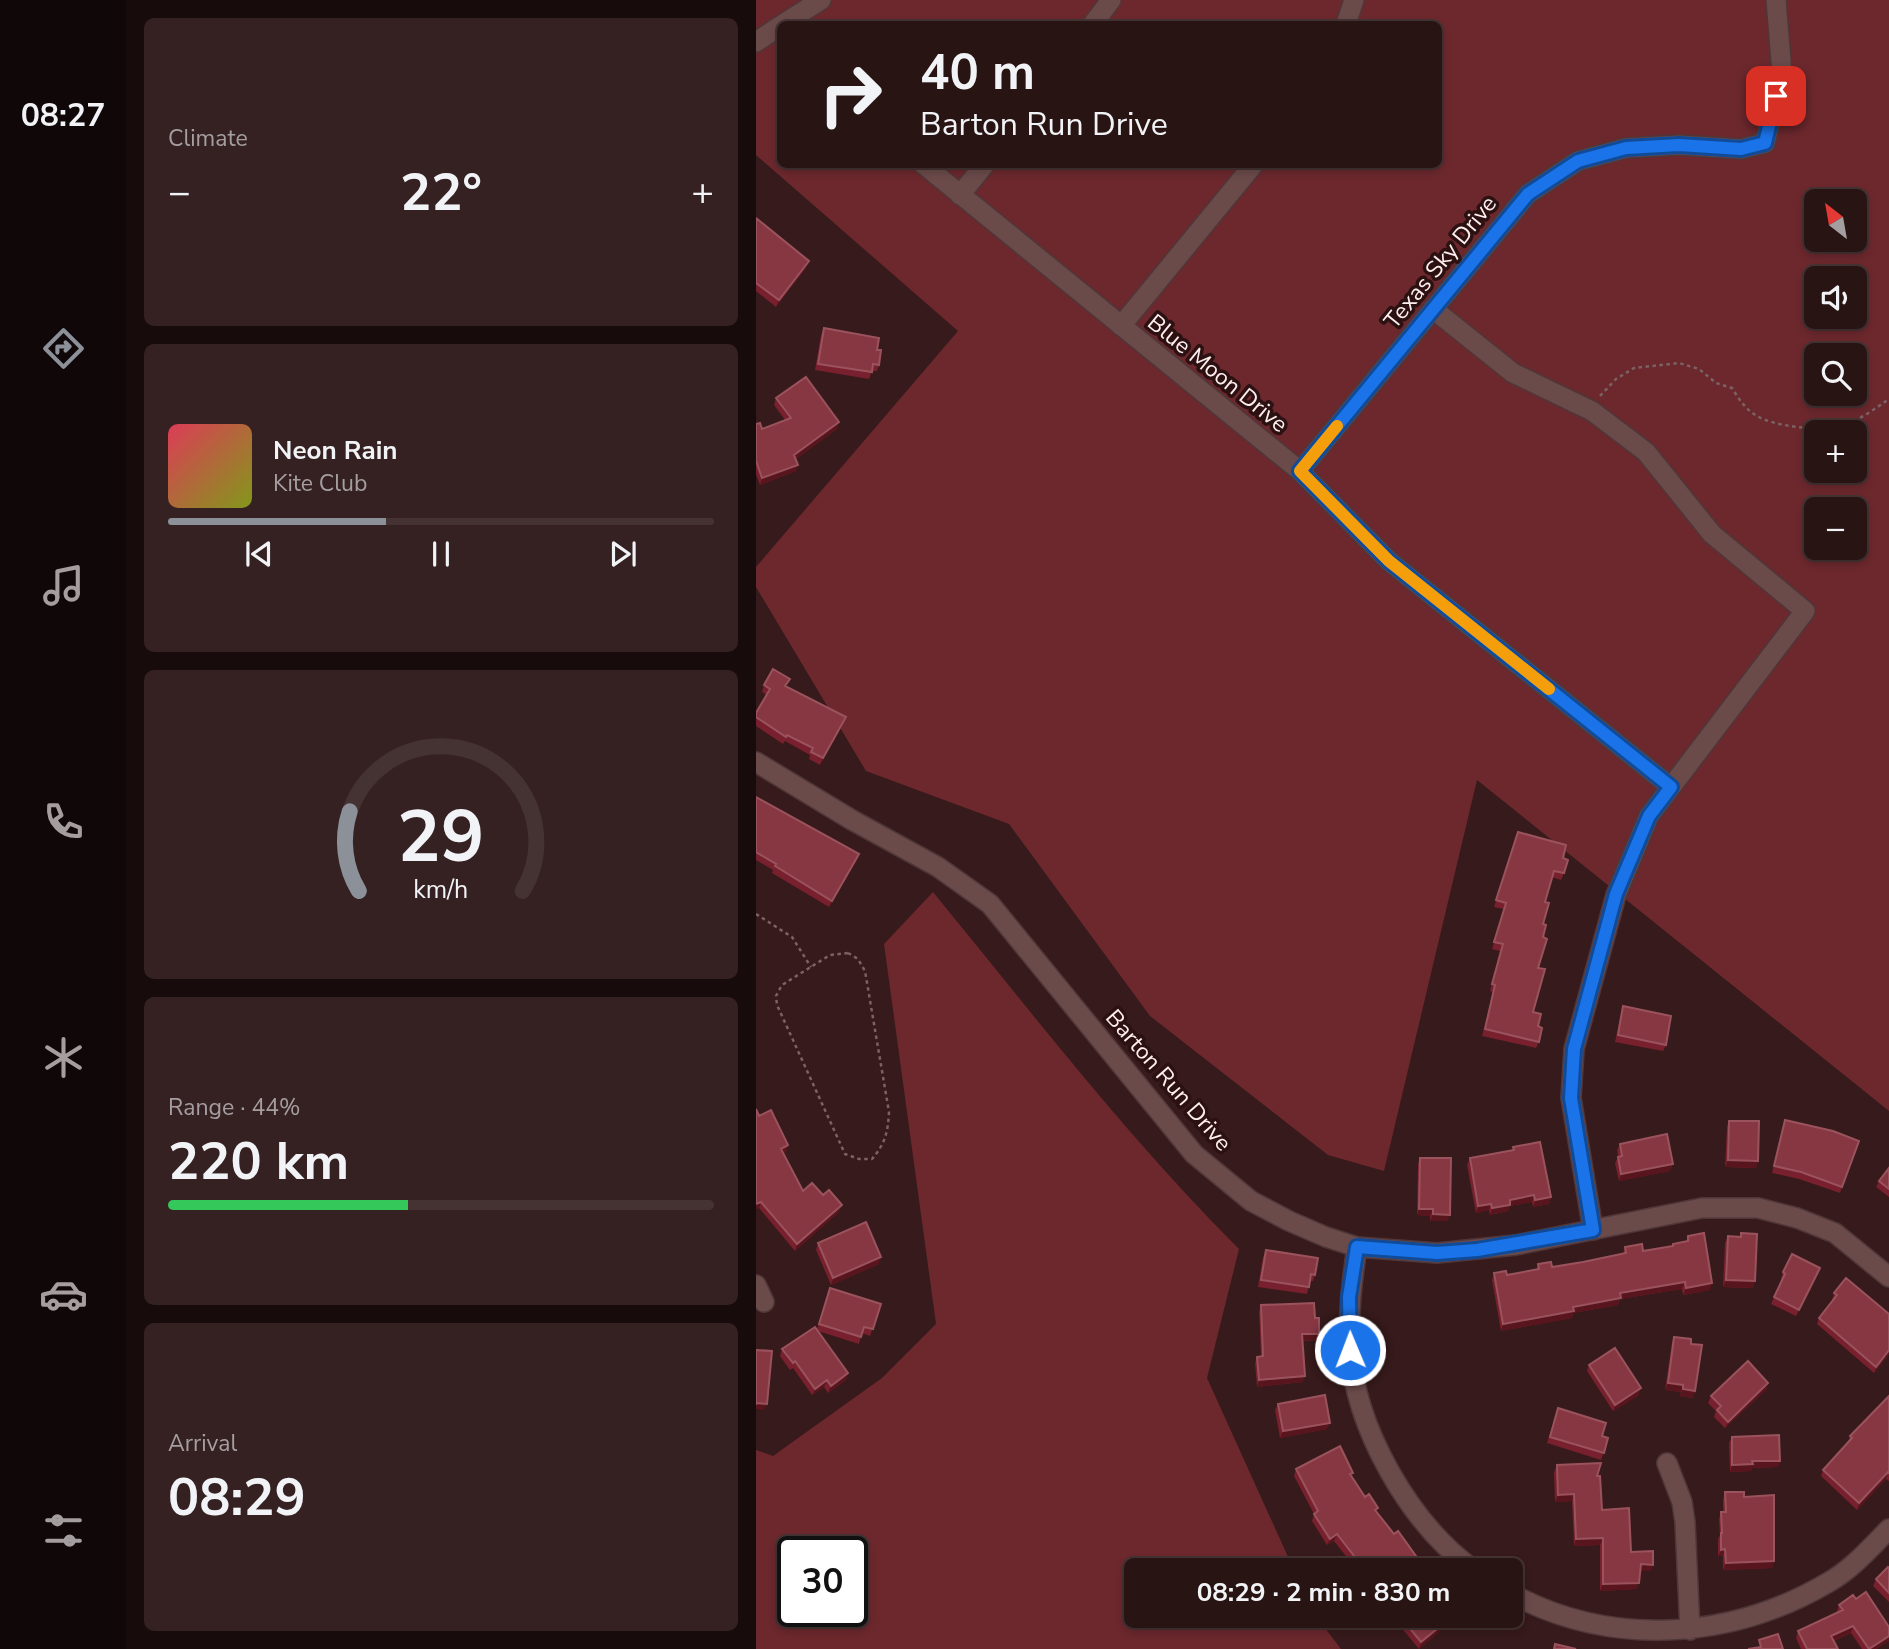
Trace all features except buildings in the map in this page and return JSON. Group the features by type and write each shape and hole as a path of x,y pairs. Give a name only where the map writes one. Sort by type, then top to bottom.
{"street":[{"path":"791,21 821,0"},
{"path":"1095,21 1111,0"},
{"path":"1347,21 1354,0"},
{"name":"Texas Sky Drive","path":"1300,471 1528,194 1578,161 1626,148 1679,145 1741,149 1765,143 1782,73 1776,0"},
{"path":"756,42 777,30"},
{"name":"Blue Moon Drive","path":"927,168 1300,471 1389,561 1671,787"},
{"path":"960,195 982,168"},
{"path":"1121,326 1251,168"},
{"path":"1433,309 1513,373 1592,411 1646,452 1712,534 1805,611 1649,816 1616,894 1574,1049 1571,1098 1593,1230"},
{"name":"Barton Run Drive","path":"756,762 937,867 990,904 1194,1154 1251,1200 1326,1237 1357,1247 1437,1253 1477,1250 1702,1208 1758,1208 1797,1218 1835,1233 1889,1277"},
{"path":"1357,1247 1349,1297 1350,1350 1371,1434 1388,1469 1422,1520 1457,1558"},
{"path":"1667,1463 1682,1502 1685,1522 1690,1630"},
{"path":"1523,1600 1585,1623 1658,1632 1690,1630 1745,1619 1791,1602 1832,1581 1889,1529"}],"path":[{"path":"1596,401 1616,379 1634,368 1679,363 1699,369 1716,383 1732,388 1741,404 1759,418 1808,429 1838,426 1863,416 1889,399"},
{"path":"756,914 792,937 811,967"},
{"path":"848,953 858,959 866,971 890,1112 887,1135 882,1147 872,1158 859,1159 845,1154 777,1005 776,996 782,985 811,967 830,955 848,953"}],"shaded area":[{"path":"756,0 1889,0 1889,1111 1477,780 1384,1171 1328,1155 1150,1016 1009,824 866,771 756,587 756,567 958,331 756,155"},
{"path":"933,892 1120,1119 1239,1249 1207,1378 1289,1558 1124,1558 1124,1628 1325,1628 1341,1649 756,1649 756,1450 773,1456 882,1378 936,1324 884,944"}],"slow traffic":[{"path":"1337,426 1300,471 1389,561 1549,689"}],"route":[{"path":"1350,1350 1349,1297 1357,1247 1437,1253 1516,1245 1593,1230 1571,1098 1574,1049 1616,894 1649,816 1671,787 1389,561 1300,471 1528,194 1578,161 1626,148 1679,145 1741,149 1765,143 1776,96"}]}
